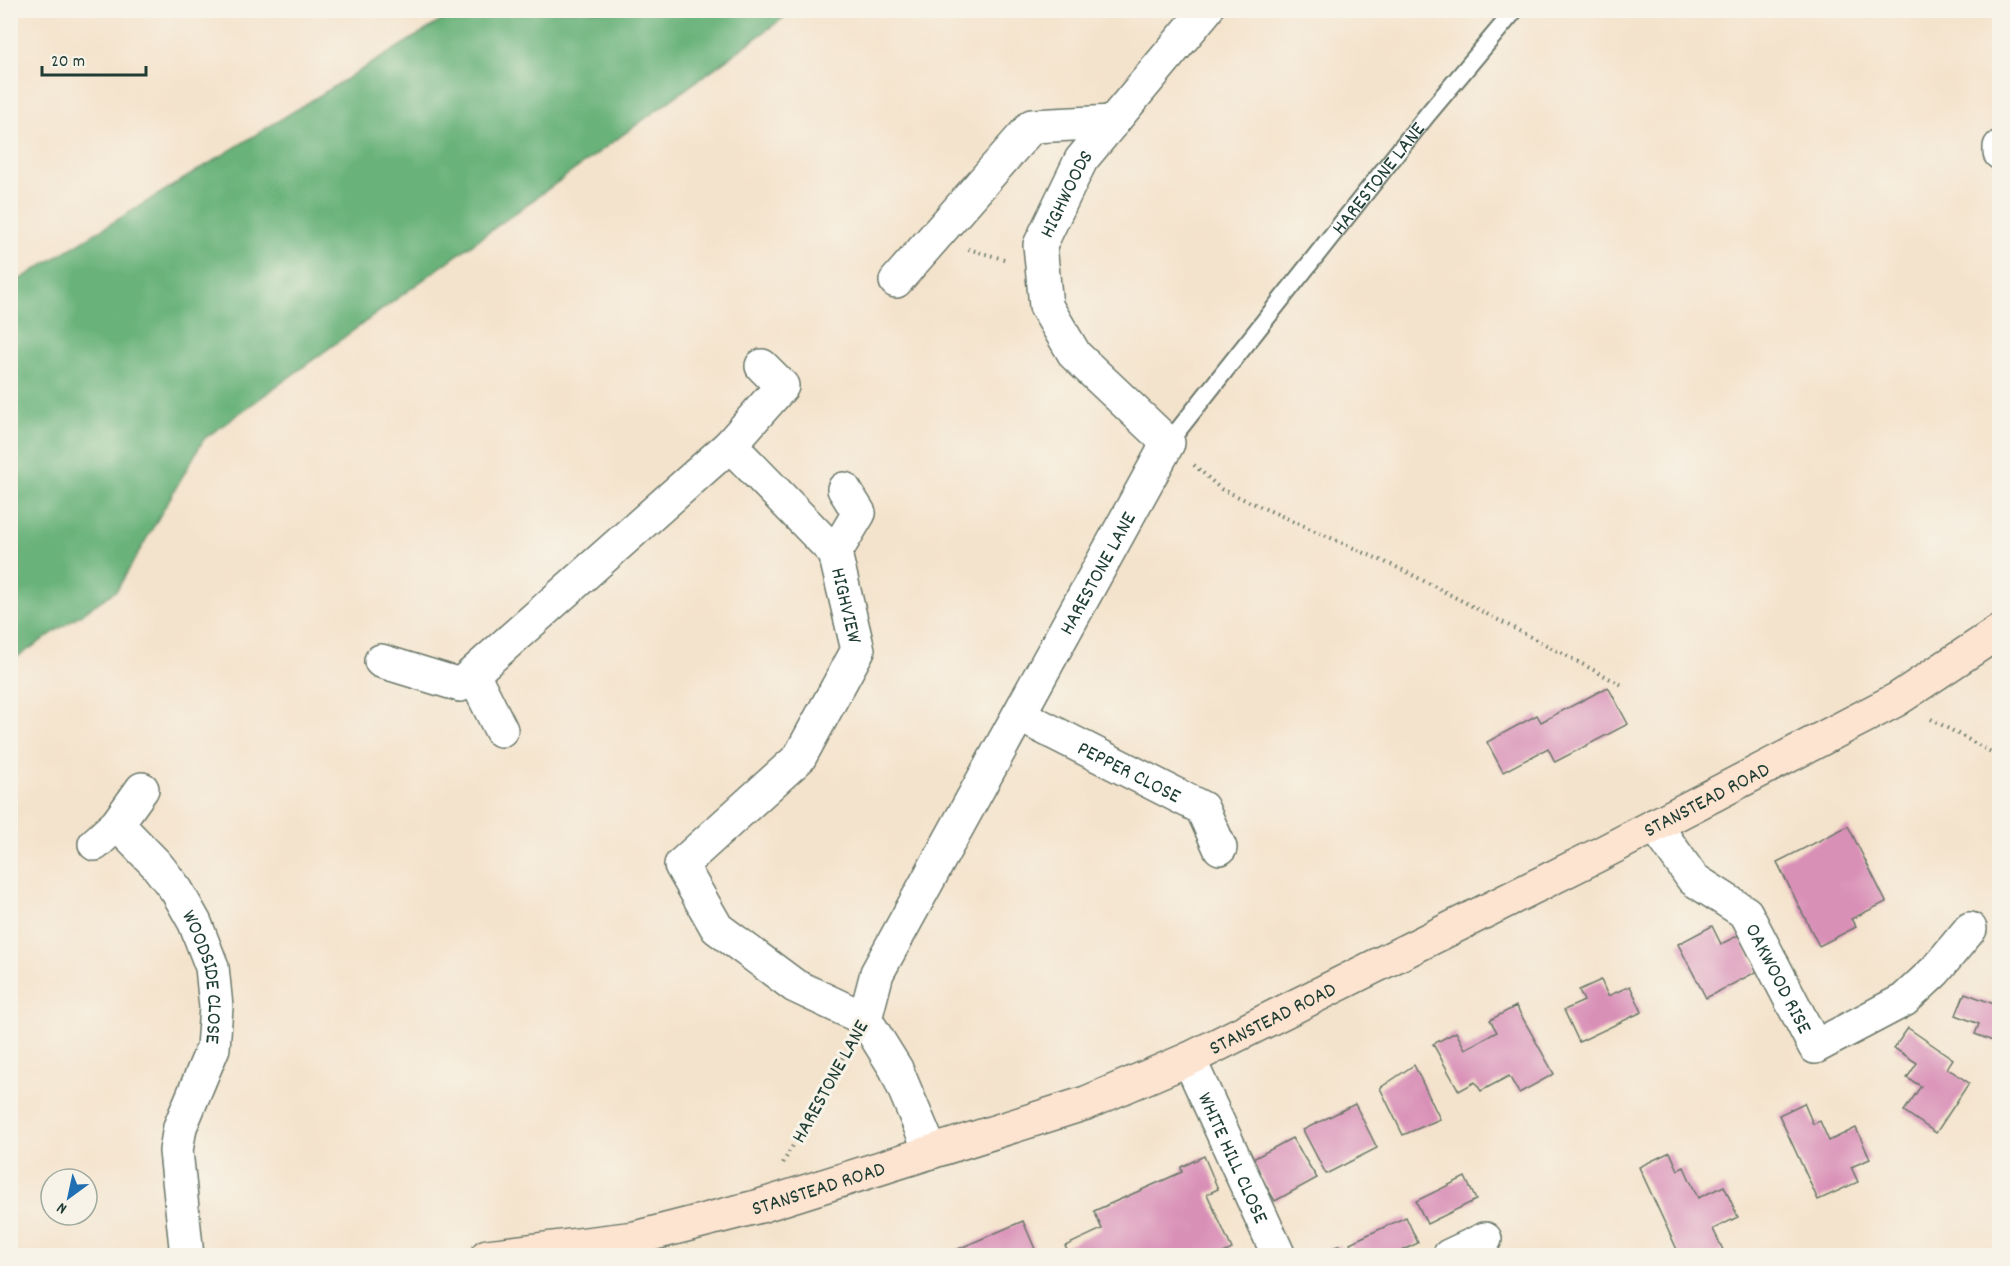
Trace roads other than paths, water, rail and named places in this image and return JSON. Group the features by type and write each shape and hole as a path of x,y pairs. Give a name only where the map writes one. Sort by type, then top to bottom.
{"street":[{"name":"HIGHWOODS","path":"1168,443 1075,355 1046,306 1040,245 1081,160 1206,10"},
{"path":"896,281 1032,126 1113,122"},
{"path":"2000,147 2000,153"},
{"path":"381,661 460,685 730,445 782,386 762,366"},
{"name":"HARESTONE LANE","path":"865,1019 877,973 1168,443"},
{"name":"HIGHVIEW","path":"730,445 836,553 858,650 800,758 681,865 717,928 795,986 865,1019"},
{"path":"836,553 859,513 844,489"},
{"name":"STANSTEAD ROAD","path":"487,1256 632,1247 1086,1103 1188,1059 1598,855 1896,700 2000,631"},
{"path":"472,674 501,730"},
{"name":"PEPPER CLOSE","path":"1019,715 1202,808 1220,848"},
{"name":"WOODSIDE CLOSE","path":"142,789 106,834 156,864 177,891 195,923 212,967 216,1007 213,1048 180,1127 176,1151 187,1256"},
{"name":"OAKWOOD RISE","path":"1655,825 1693,879 1746,914 1815,1047 1904,1000 1935,971 1970,929"},
{"path":"865,1019 896,1069 932,1152"},
{"name":"WHITE HILL CLOSE","path":"1188,1059 1279,1256"},
{"path":"1449,1256 1485,1239"}],"lane":[{"name":"HARESTONE LANE","path":"1168,443 1427,115 1515,10"}]}
